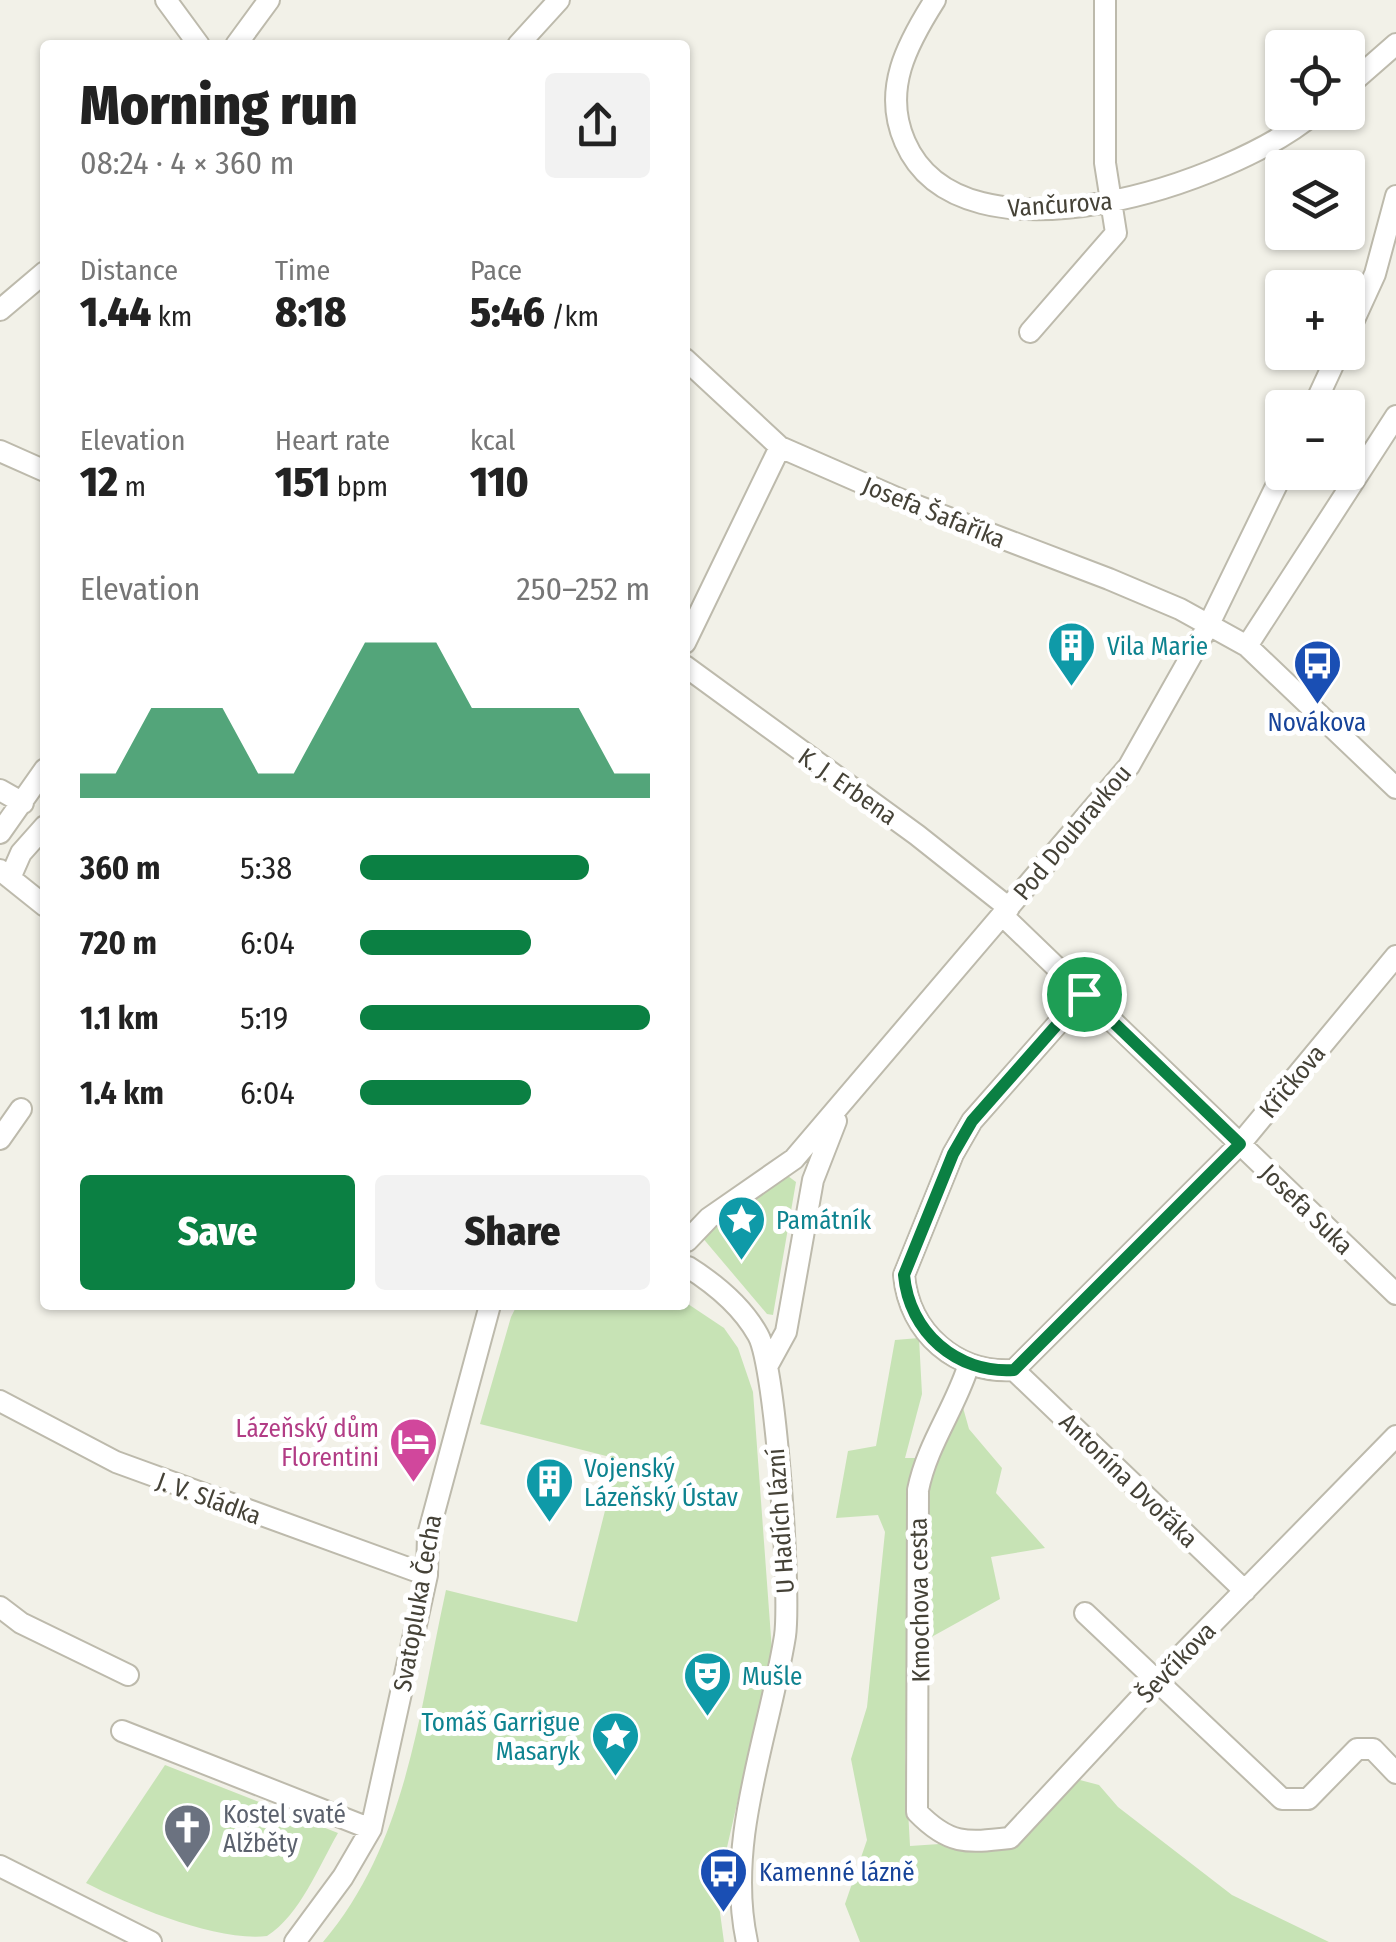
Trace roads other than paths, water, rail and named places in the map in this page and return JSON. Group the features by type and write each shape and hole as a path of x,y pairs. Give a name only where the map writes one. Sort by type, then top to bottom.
{"street":[{"path":"166,0 195,40"},
{"path":"240,40 269,0"},
{"path":"523,40 559,0"},
{"name":"Vančurova","path":"935,0 911,38 897,73 894,118 916,167 952,195 995,208 1113,203 1217,172 1286,130"},
{"path":"1030,332 1116,233 1105,163 1105,0"},
{"path":"1365,71 1396,44"},
{"path":"1365,296 1375,274 1396,196"},
{"path":"0,310 40,276"},
{"name":"Josefa Šafaříka","path":"690,364 780,448 899,499 1109,579 1208,626"},
{"path":"1247,646 1393,427"},
{"path":"690,632 780,448"},
{"path":"0,451 40,469"},
{"name":"Pod Doubravkou","path":"690,1237 709,1218 794,1159 1129,766 1208,626 1274,490"},
{"path":"1208,626 1247,646 1396,788"},
{"name":"K. J. Erbena","path":"690,670 918,835 1006,912"},
{"path":"0,833 40,777"},
{"path":"0,790 40,807"},
{"path":"40,832 5,874 40,902"},
{"name":"Josefa Suka","path":"1006,912 1084,994 1396,1294"},
{"name":"Křičkova","path":"1014,1370 1240,1144 1396,956"},
{"path":"1014,1370 968,1367 952,1358 916,1314 906,1295 904,1275 953,1154 972,1121 1084,994"},
{"name":"U Hadích lázní","path":"746,1942 741,1849 786,1630 768,1363 786,1332 813,1180 841,1108"},
{"path":"0,1139 21,1109"},
{"path":"690,1271 737,1305 759,1336 768,1363"},
{"name":"Svatopluka Čecha","path":"295,1942 343,1878 371,1829 427,1575 428,1535 489,1310"},
{"name":"Kmochova cesta","path":"939,1834 917,1812 918,1490 924,1465 956,1406 968,1367"},
{"name":"Antonína Dvořáka","path":"1014,1370 1246,1591"},
{"name":"J. V. Sládka","path":"0,1402 116,1462 175,1486 427,1575"},
{"name":"Ševčíkova","path":"939,1834 970,1842 1010,1838 1157,1680 1396,1436"},
{"path":"0,1606 21,1622 128,1675"},
{"path":"1085,1613 1282,1798 1308,1798 1357,1749 1372,1749 1396,1773"},
{"path":"122,1731 371,1829"},
{"path":"0,1866 151,1942"}],"place":[{"name":"Vila Marie","path":"1072,688"},
{"name":"Novákova","path":"1317,706"},
{"name":"Památník","path":"741,1262"},
{"name":"Lázeňský dům Florentini","path":"414,1484"},
{"name":"Vojenský Lázeňský Ústav","path":"549,1524"},
{"name":"Mušle","path":"707,1718"},
{"name":"Tomáš Garrigue Masaryk","path":"615,1778"},
{"name":"Kostel svaté Alžběty","path":"188,1870"},
{"name":"Kamenné lázně","path":"724,1914"}]}
